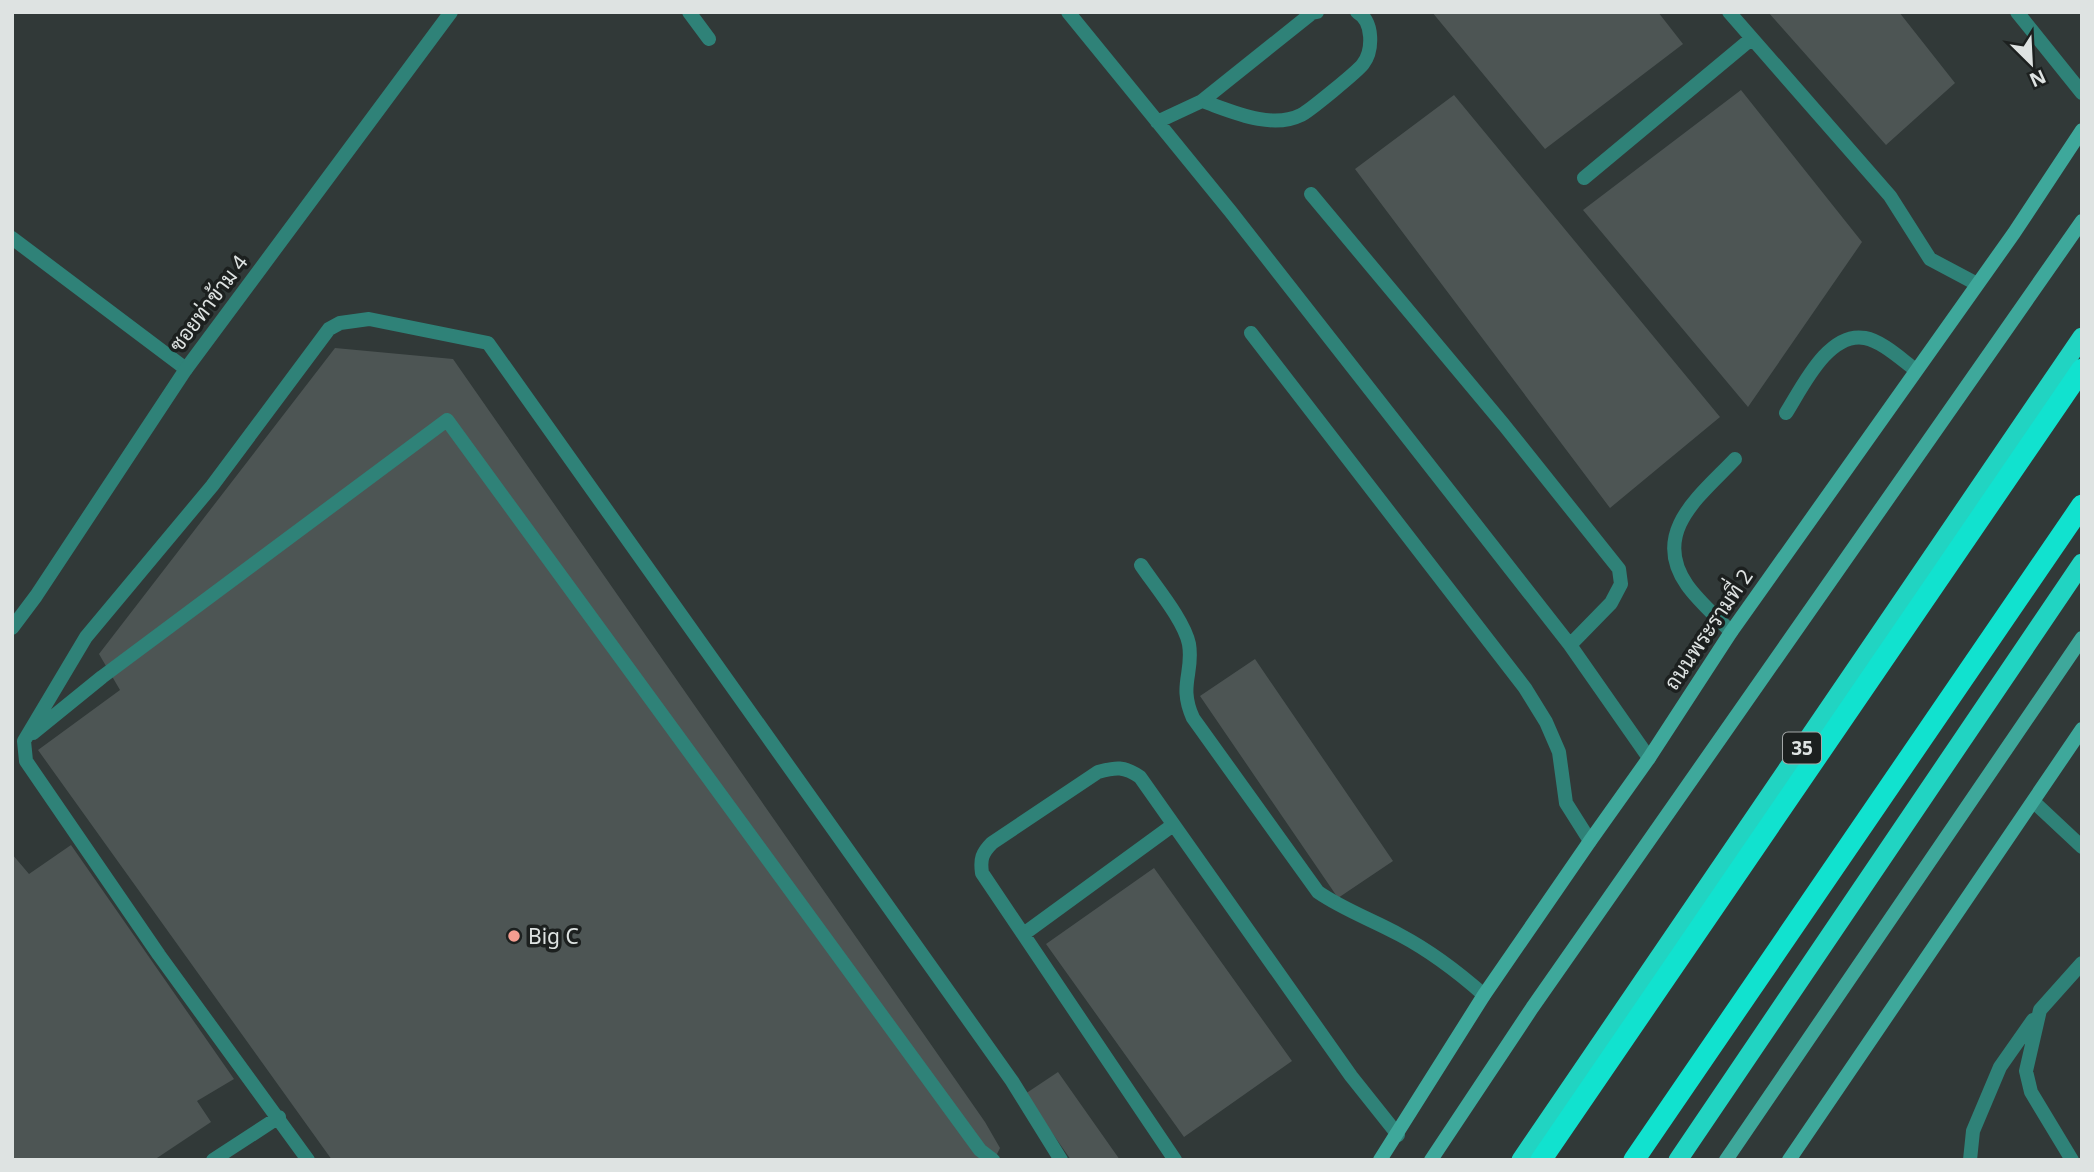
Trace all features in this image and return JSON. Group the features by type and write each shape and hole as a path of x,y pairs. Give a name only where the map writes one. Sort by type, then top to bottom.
{"highway":[{"name":"35","path":"1521,1160 2082,337"},
{"path":"1541,1160 2082,369"},
{"path":"1634,1160 2082,505"},
{"path":"1678,1160 2082,563"}],"main road":[{"name":"ถนนพระรามที่ 2","path":"1380,1160 1484,995 1649,758 1731,632 1977,284 2082,130"},
{"path":"1431,1160 1532,1008 2082,221"},
{"path":"1726,1160 2082,638"},
{"path":"1789,1160 2035,802 2082,729"}],"street":[{"name":"ซอยท่าข้าม 4","path":"12,628 186,369 451,12"},
{"path":"1068,12 1240,223 1570,645 1649,758"},
{"path":"1157,122 1202,101 1312,13 1317,12"},
{"path":"1202,101 1259,121 1300,116 1363,65 1371,49 1369,29 1363,15 1357,12"},
{"path":"1729,12 1890,195 1930,259 1977,284"},
{"path":"2017,12 2082,93"},
{"path":"695,14 709,39"},
{"path":"1584,178 1751,39"},
{"path":"1311,194 1504,425 1619,569 1621,584 1611,603 1570,645"},
{"path":"12,238 186,369"},
{"path":"308,1160 159,956 26,761 24,741 86,637 212,486 329,329 340,323 369,319 488,342 1012,1081 1061,1160"},
{"path":"1251,333 1525,688 1546,722 1559,752 1566,803 1590,841"},
{"path":"1786,413 1824,355 1845,339 1865,338 1916,370"},
{"path":"24,741 102,677 447,420 980,1150 993,1160"},
{"path":"1731,632 1688,587 1673,554 1675,530 1694,502 1735,459"},
{"path":"1141,565 1178,621 1189,643 1185,701 1193,718 1318,892 1339,907 1400,934 1449,964 1484,995"},
{"path":"12,770 26,761"},
{"path":"1175,1160 1025,933 982,873 980,860 992,843 1098,772 1116,767 1127,768 1140,777 1351,1076 1398,1135"},
{"path":"2035,802 2082,847"},
{"path":"1025,933 1173,825"},
{"path":"1970,1160 1972,1131 2000,1067 2040,1010 2082,963"},
{"path":"2040,1010 2026,1071 2031,1092 2072,1160"},
{"path":"213,1160 279,1117"}],"building":[{"path":"1432,12 1658,12 1683,44 1545,149"},
{"path":"1768,12 1899,12 1955,83 1886,145"},
{"path":"1741,90 1862,242 1748,407 1583,210"},
{"path":"1454,95 1720,417 1610,508 1355,169"},
{"name":"Big C","path":"335,348 453,359 985,1122 1000,1148 994,1160 332,1160 38,750 120,690 99,654"},
{"path":"1255,659 1393,861 1338,898 1200,696"},
{"path":"71,845 234,1079 197,1101 211,1122 154,1160 12,1160 12,854 29,874"},
{"path":"1154,868 1292,1061 1184,1137 1046,944"},
{"path":"1058,1072 1120,1160 1071,1160 1025,1094"}],"place":[{"name":"Big C","path":"514,936"}]}
